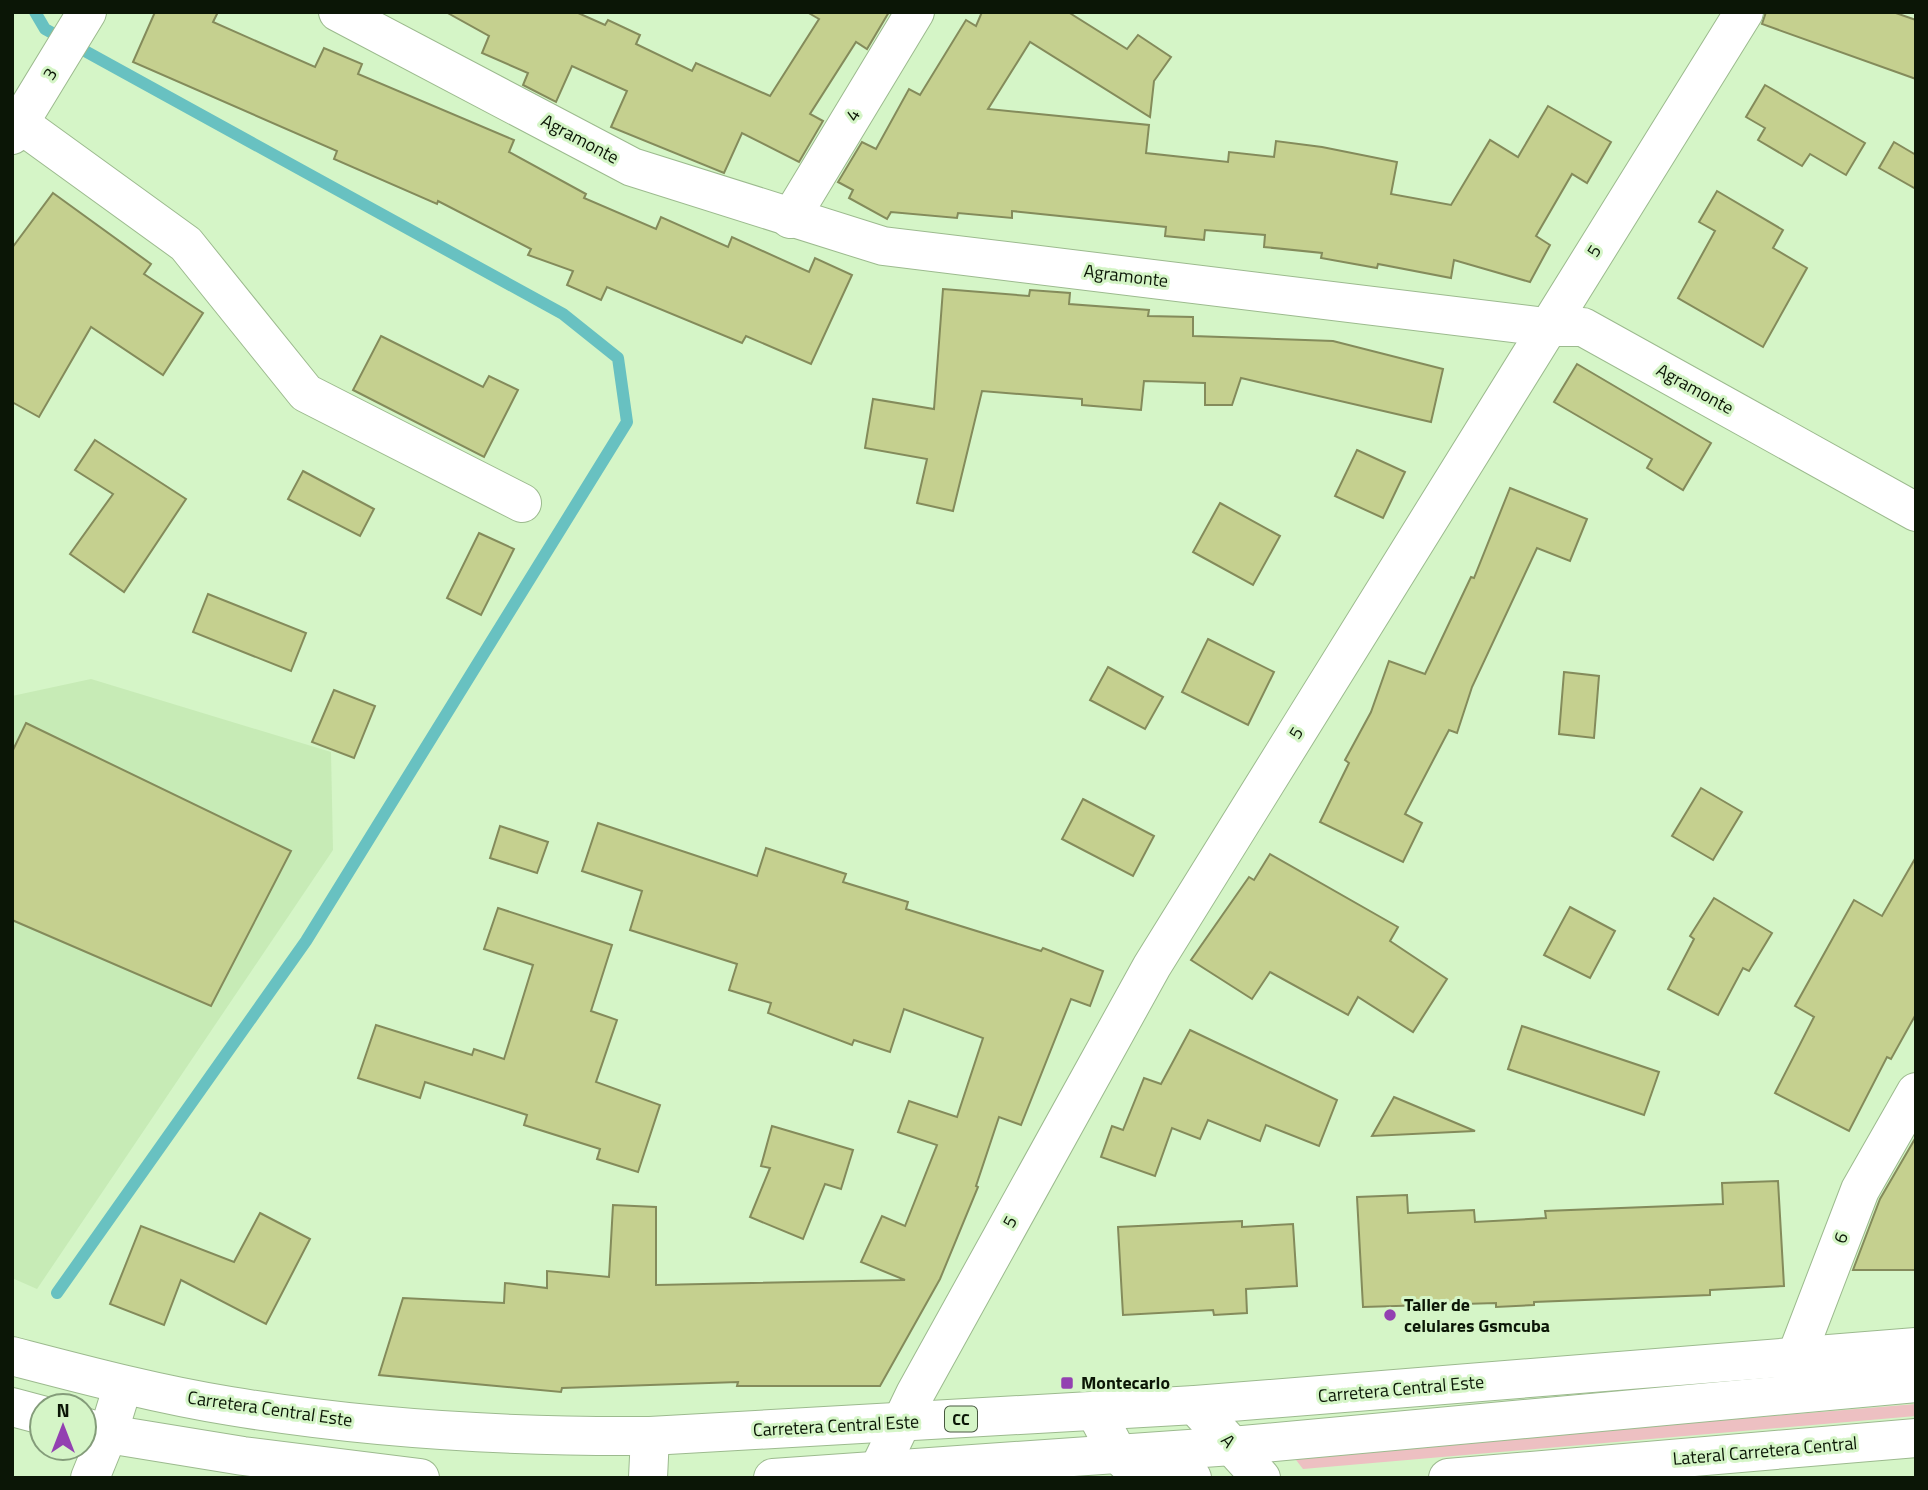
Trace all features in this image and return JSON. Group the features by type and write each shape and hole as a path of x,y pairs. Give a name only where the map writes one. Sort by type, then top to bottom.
{"street":[{"name":"3","path":"16,129 87,12"},
{"name":"Agramonte","path":"338,12 632,167 790,219 883,246 1546,327 1583,327 1916,512"},
{"name":"4","path":"790,219 915,12"},
{"name":"5","path":"878,1471 915,1394 1152,966 1546,327 1744,12"},
{"path":"16,129 186,244 306,393 522,503"},
{"name":"6","path":"1795,1375 1860,1190 1916,1093"},
{"name":"Carretera Central Este","path":"773,1478 878,1471 1126,1470 1232,1446 1795,1375 1916,1348"},
{"name":"Carretera Central Este","path":"12,1356 123,1385 232,1406 428,1429 573,1436 650,1436 1795,1375 1916,1383"},
{"path":"98,1428 123,1385"},
{"name":"A","path":"1195,1405 1261,1478"},
{"path":"1095,1411 1126,1470 1192,1478"},
{"path":"98,1431 243,1456 421,1478"},
{"path":"648,1478 650,1436"},
{"name":"Lateral Carretera Central","path":"1448,1478 1916,1438"}],"shaded area":[{"path":"91,679 331,752 333,850 37,1289 12,1278 12,696"},
{"path":"1916,1404 1916,1416 1303,1469 1293,1456"}],"building":[{"path":"155,12 218,12 213,22 315,67 324,48 362,64 358,74 514,140 509,152 586,194 584,198 656,229 661,217 728,247 732,237 809,272 815,258 852,275 811,364 746,336 742,343 607,287 601,300 567,285 573,271 528,255 531,249 438,201 437,204 334,159 337,151 133,62"},
{"path":"446,12 576,12 605,25 608,20 640,35 636,44 692,71 696,63 770,96 819,19 807,12 889,12 867,49 856,42 810,114 823,121 799,162 742,133 724,173 611,127 627,91 572,66 556,102 523,85 528,73 482,53 489,36"},
{"path":"982,12 1068,12 1127,49 1138,35 1171,57 1154,81 1150,117 1030,42 988,109 1149,125 1146,153 1228,162 1229,152 1274,157 1276,141 1322,147 1397,162 1391,194 1451,205 1490,140 1518,157 1548,106 1611,142 1587,183 1572,174 1536,236 1550,245 1530,282 1454,260 1451,278 1378,264 1377,268 1321,258 1322,253 1264,247 1265,235 1205,230 1204,240 1165,236 1166,227 1012,211 1012,218 958,213 957,218 891,212 887,219 849,198 853,190 838,182 862,142 876,149 909,89 920,95 966,20 976,26"},
{"path":"1766,12 1893,12 1916,20 1916,79 1762,24"},
{"path":"1765,85 1865,143 1846,175 1810,154 1802,166 1758,140 1765,128 1746,117"},
{"path":"1894,142 1916,155 1916,189 1879,168"},
{"path":"1717,191 1783,230 1773,248 1807,268 1763,347 1678,298 1715,231 1699,222"},
{"path":"53,193 151,264 144,274 203,313 163,375 91,327 39,417 12,402 12,248"},
{"path":"943,289 1029,296 1030,290 1070,293 1069,304 1149,310 1148,316 1193,317 1193,336 1333,341 1443,369 1431,422 1241,378 1232,405 1205,405 1205,383 1144,381 1141,410 1082,405 1082,399 982,391 953,511 917,503 927,459 865,448 873,399 934,409"},
{"path":"381,336 483,387 489,376 518,390 484,457 353,390"},
{"path":"1577,364 1711,443 1683,490 1647,468 1652,459 1554,402"},
{"path":"95,440 186,499 124,592 70,554 113,494 75,470"},
{"path":"1357,450 1405,472 1383,518 1335,496"},
{"path":"303,471 374,509 360,536 288,499"},
{"path":"1510,488 1587,519 1570,561 1537,548 1472,687 1457,733 1449,730 1405,814 1422,823 1403,862 1320,822 1349,763 1345,760 1371,712 1389,661 1425,674 1471,577 1474,578"},
{"path":"1220,503 1280,536 1253,585 1193,552"},
{"path":"479,533 514,549 481,615 447,598"},
{"path":"208,594 306,633 291,671 193,632"},
{"path":"1208,639 1274,672 1248,725 1182,692"},
{"path":"1108,667 1163,697 1145,729 1090,700"},
{"path":"1564,672 1599,676 1594,738 1559,734"},
{"path":"334,690 375,706 354,758 312,742"},
{"path":"26,723 291,851 211,1006 12,920 12,752"},
{"path":"1701,788 1742,812 1713,860 1672,836"},
{"path":"1083,799 1154,836 1133,876 1062,839"},
{"path":"598,823 757,876 766,848 846,874 843,882 908,902 906,909 1041,951 1043,948 1103,971 1090,1006 1071,999 1021,1125 999,1117 976,1186 978,1187 940,1279 880,1386 737,1386 738,1382 562,1388 561,1392 379,1375 403,1298 504,1303 505,1283 547,1288 547,1271 609,1277 613,1205 656,1207 656,1285 905,1280 861,1262 882,1216 905,1226 937,1145 898,1132 909,1101 957,1117 983,1038 904,1009 890,1052 854,1040 852,1045 768,1013 771,1003 729,990 737,964 630,930 642,891 582,871"},
{"path":"500,826 548,842 537,873 490,858"},
{"path":"1270,854 1398,927 1390,941 1447,979 1413,1032 1358,997 1348,1015 1270,972 1252,999 1191,960 1249,877 1254,880"},
{"path":"1916,857 1916,1014 1891,1059 1887,1057 1849,1131 1775,1093 1814,1017 1795,1006 1854,900 1882,916"},
{"path":"1714,898 1772,933 1749,971 1743,968 1718,1015 1668,989 1694,939 1690,936"},
{"path":"1570,907 1615,931 1590,978 1544,955"},
{"path":"498,908 612,945 591,1011 617,1020 596,1082 660,1105 638,1172 597,1159 600,1149 524,1125 527,1115 425,1082 420,1098 358,1078 376,1025 472,1055 474,1049 504,1059 533,965 484,949"},
{"path":"1522,1026 1659,1072 1644,1115 1508,1069"},
{"path":"1190,1030 1337,1100 1319,1146 1266,1125 1260,1141 1208,1120 1200,1139 1172,1128 1155,1176 1101,1157 1112,1126 1123,1130 1144,1078 1161,1084"},
{"path":"1394,1097 1475,1131 1372,1136"},
{"path":"772,1126 853,1150 841,1189 825,1184 803,1239 750,1217 770,1168 761,1166"},
{"path":"1916,1137 1916,1270 1853,1270 1880,1199"},
{"path":"1778,1181 1784,1286 1710,1290 1710,1295 1534,1302 1534,1305 1496,1307 1496,1303 1363,1307 1357,1197 1407,1195 1408,1213 1474,1210 1475,1222 1546,1218 1545,1211 1723,1204 1722,1183"},
{"path":"260,1213 310,1239 266,1324 181,1280 164,1325 110,1304 141,1226 234,1262"},
{"path":"1242,1221 1242,1227 1293,1224 1297,1286 1246,1289 1247,1313 1214,1315 1213,1310 1123,1315 1118,1227"}],"waterway":[{"path":"35,12 45,29 563,314 618,358 627,422 306,941 57,1293"}],"place":[{"name":"Taller de celulares Gsmcuba","path":"1390,1315"},
{"name":"Montecarlo","path":"1067,1383"}]}
